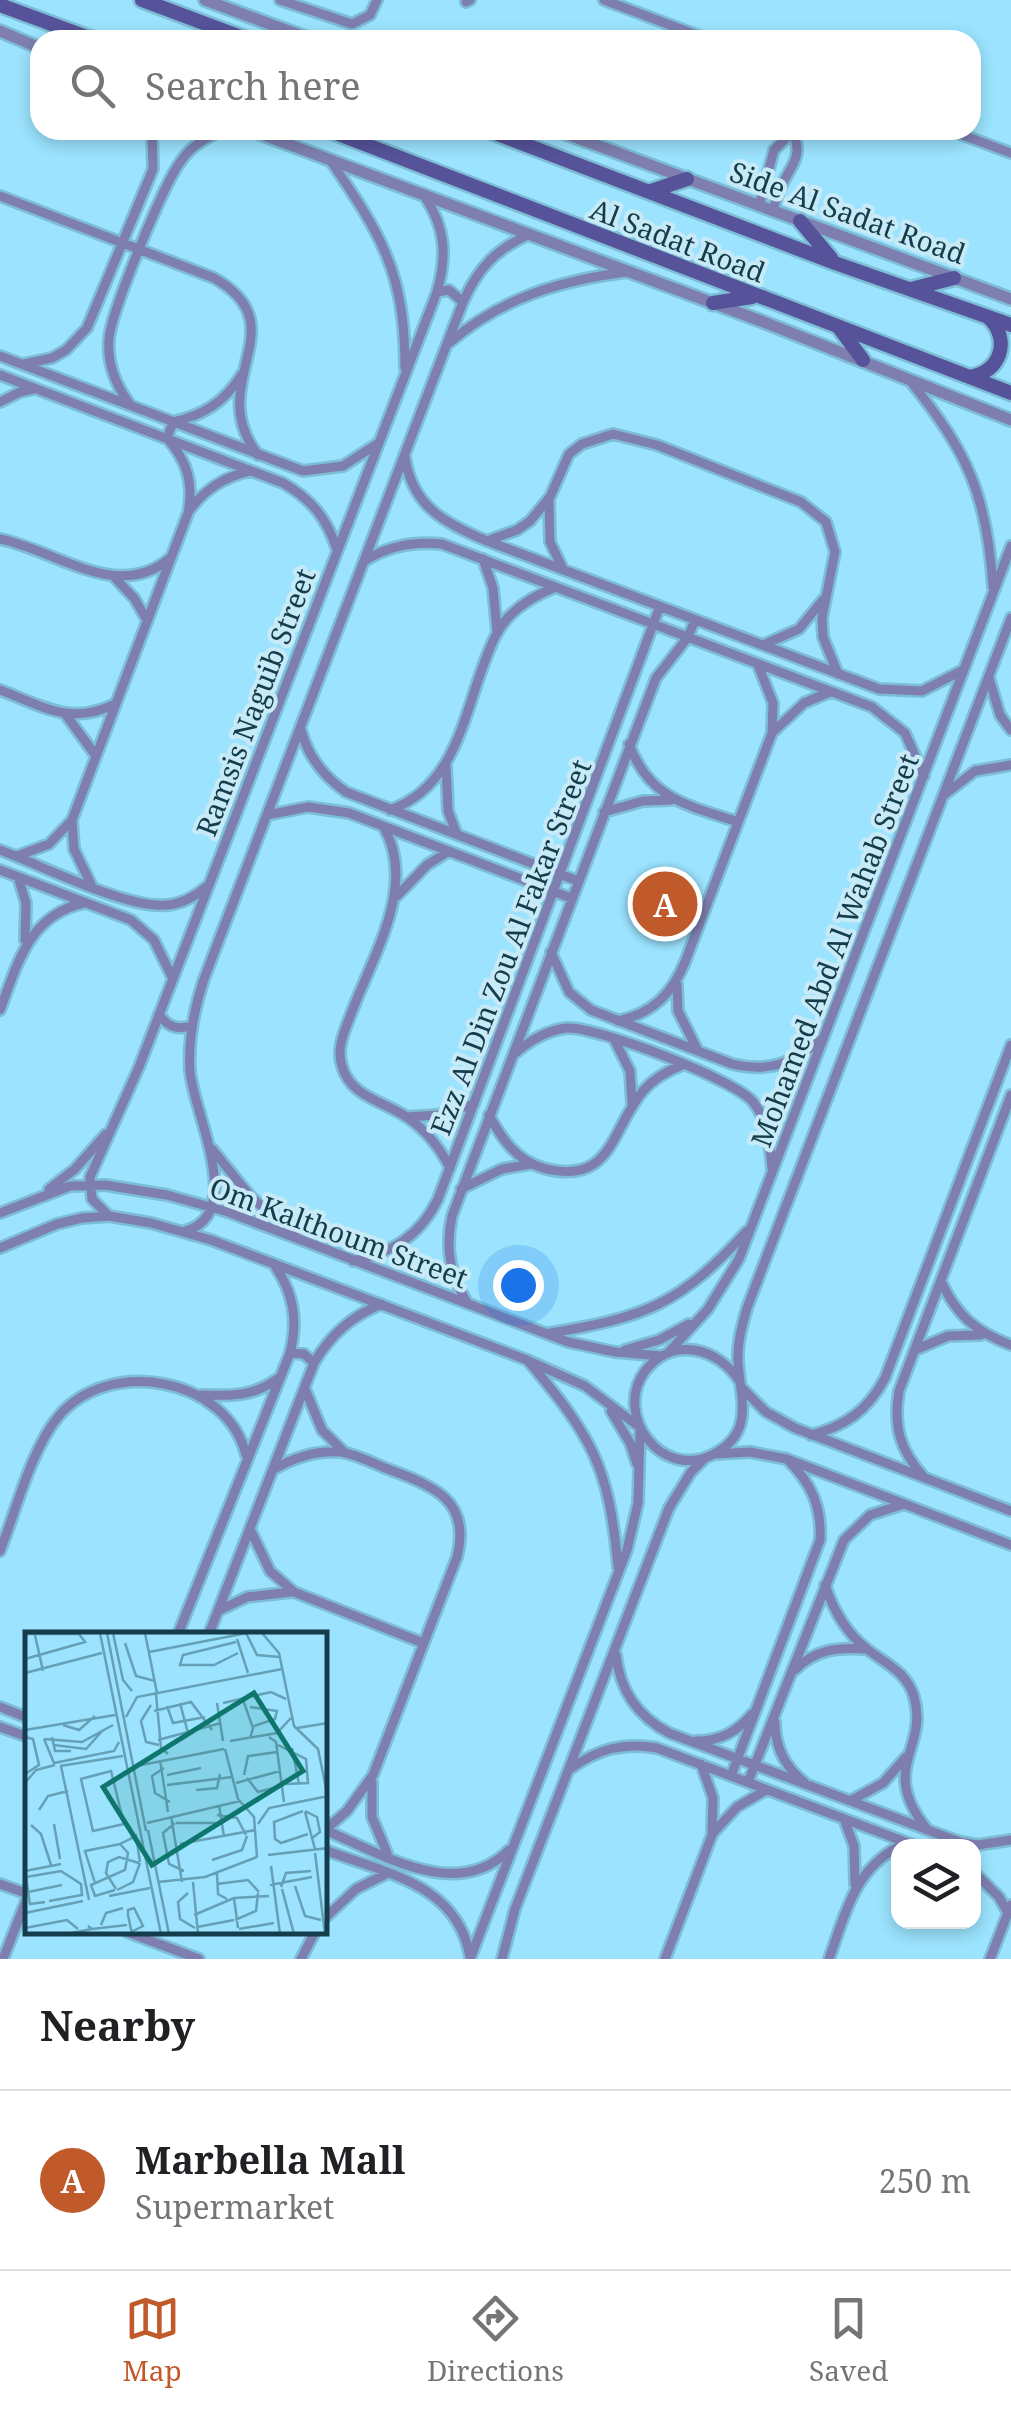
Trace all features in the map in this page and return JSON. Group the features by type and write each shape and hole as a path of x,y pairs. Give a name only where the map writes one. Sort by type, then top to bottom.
{"main road":[{"path":"142,0 222,30"},
{"path":"0,5 58,30"},
{"path":"0,16 21,13"},
{"name":"Al Sadat Road","path":"354,140 1011,393"},
{"name":"Al Sadat Road","path":"514,140 835,263 1011,325"},
{"path":"651,191 686,178"},
{"path":"800,221 835,263"},
{"path":"908,290 954,278"},
{"path":"714,303 755,296"},
{"path":"969,377 989,371 1002,354 1001,332 986,316"},
{"path":"839,329 864,360"}],"street":[{"path":"205,0 286,30"},
{"path":"280,0 352,24 370,15 377,0"},
{"path":"604,0 684,30"},
{"path":"0,31 30,44"},
{"path":"22,364 52,358 77,340 93,315 152,168 152,140"},
{"path":"130,406 112,374 112,319 173,172 182,158 203,140"},
{"path":"277,140 864,360 1011,420"},
{"name":"Side Al Sadat Road","path":"583,140 1011,299"},
{"path":"760,206 774,150 782,140"},
{"path":"773,210 797,158 794,140"},
{"path":"975,140 1011,154"},
{"path":"330,160 375,226 388,253 403,310 405,374"},
{"path":"770,171 786,178"},
{"path":"0,196 214,278 237,294 251,320 252,335 242,374 240,425 258,454"},
{"name":"Ramsis Naguib Street","path":"89,1184 159,1014 437,292 445,250 436,213 425,197"},
{"name":"Ramsis Naguib Street","path":"212,1206 214,1176 190,1073 192,1026 204,980 463,302 483,265 511,242 530,234"},
{"path":"447,344 472,323 531,292 563,282 630,272"},
{"path":"437,292 455,292 463,302"},
{"path":"0,356 303,471 330,470 356,460 379,442"},
{"path":"0,374 283,483 313,504 332,534 337,552"},
{"path":"173,422 204,413 219,403 242,374"},
{"path":"911,382 941,420 970,470 987,524 994,593"},
{"path":"0,402 37,389"},
{"path":"167,438 173,422"},
{"path":"487,540 530,521 550,496 569,454 582,444 613,434 657,445 815,510 833,536 835,552 824,598 823,637 838,674"},
{"path":"17,856 48,844 72,820 188,513 191,497 186,465 167,438"},
{"path":"404,454 413,488 423,504 450,526 562,570 879,690 907,693 935,687 965,668"},
{"path":"283,483 290,476 290,467"},
{"path":"188,513 208,489 252,470"},
{"path":"550,496 550,542 562,570"},
{"path":"1,538 116,578 146,574 171,557"},
{"path":"364,562 393,546 442,544 831,691 872,707 895,722 912,745 924,776"},
{"name":"Mohamed Abd Al Wahab Street","path":"665,1355 726,1284 753,1225 1011,546"},
{"path":"482,559 493,588 496,634"},
{"path":"116,578 147,621"},
{"path":"390,810 425,791 446,765 496,634 529,600 556,586"},
{"path":"762,645 799,629 824,598"},
{"name":"Ezz Al Din Zou Al Fakar Street","path":"352,1261 391,1249 420,1229 438,1199 660,606"},
{"name":"Mohamed Abd Al Wahab Street","path":"741,1385 737,1357 747,1308 1011,618"},
{"name":"Ezz Al Din Zou Al Fakar Street","path":"468,1304 458,1288 448,1252 448,1233 461,1189 638,721 662,666 688,637 696,620"},
{"path":"618,1021 658,1004 677,982 772,733 770,689 756,663"},
{"path":"988,677 1000,715 1011,730"},
{"path":"0,690 66,715 92,714 116,703"},
{"path":"772,733 804,703 831,691"},
{"path":"622,714 638,721"},
{"path":"66,715 96,756"},
{"path":"300,726 312,758 332,783 354,796 578,881"},
{"path":"629,744 641,770 674,800"},
{"path":"446,765 448,811 456,835"},
{"path":"942,796 975,771 1011,765"},
{"path":"604,812 642,801 674,800 738,822"},
{"path":"267,815 308,806 329,808 571,898"},
{"path":"72,820 74,849 93,886"},
{"path":"383,826 398,863 395,898 346,1027 340,1053 356,1090 406,1117 438,1147 450,1168"},
{"path":"0,850 140,903 184,902 208,886"},
{"path":"395,898 427,865 449,851"},
{"path":"0,870 104,909 144,929 162,952 173,978"},
{"path":"18,877 26,904 24,948"},
{"path":"884,880 907,889"},
{"path":"104,909 110,893"},
{"path":"0,1010 24,948 43,922 70,906 86,902"},
{"path":"550,952 569,992 592,1010 732,1064 765,1068 797,1058 825,1037"},
{"path":"677,982 683,1025 698,1051"},
{"path":"159,1014 169,1025 192,1026"},
{"path":"511,1057 536,1037 567,1028 598,1032 726,1082 753,1101 767,1130 773,1172"},
{"path":"613,1038 630,1070 632,1107"},
{"path":"811,1435 848,1422 876,1395 1011,1044"},
{"path":"461,1189 502,1169 531,1164 564,1172 590,1166 611,1148 632,1107 653,1081 682,1065"},
{"path":"924,1477 912,1463 897,1429 899,1391 1011,1095"},
{"path":"406,1117 438,1115 474,1104"},
{"path":"35,1198 93,1151 121,1110"},
{"path":"489,1115 502,1139 531,1164"},
{"path":"208,1142 251,1197 305,1242"},
{"path":"972,1150 988,1156"},
{"path":"89,1184 92,1200 109,1216"},
{"name":"Om Kalthoum Street","path":"0,1213 70,1186 89,1184 144,1190 212,1206 546,1333 614,1352 665,1355"},
{"path":"185,1231 203,1223 212,1206"},
{"name":"Om Kalthoum Street","path":"0,1248 70,1220 109,1216 185,1231 528,1360 585,1386 639,1428"},
{"path":"546,1333 616,1320 664,1303 706,1273 753,1225"},
{"path":"179,1632 290,1353 294,1334 292,1297 274,1264"},
{"path":"941,1281 958,1312 984,1335 1011,1345"},
{"path":"210,1632 314,1363 335,1333 381,1304"},
{"path":"614,1352 660,1340 700,1318"},
{"path":"914,1350 948,1336 984,1335"},
{"path":"470,1959 633,1527 640,1479 635,1395 640,1379 665,1355 685,1349 702,1350 718,1357 766,1412 811,1435 1011,1510"},
{"path":"290,1353 304,1354 314,1363"},
{"path":"528,1360 592,1445 609,1497 618,1573"},
{"path":"0,1552 47,1432 76,1400 94,1390 129,1383 164,1384 200,1394 253,1392 279,1378"},
{"path":"502,1959 515,1909 669,1508 691,1472 736,1433 744,1403 741,1385"},
{"path":"305,1388 314,1417 345,1452 437,1490 456,1512 461,1542 373,1775 348,1811 328,1828"},
{"path":"200,1394 231,1422 246,1458"},
{"path":"600,1397 622,1427 640,1479"},
{"path":"639,1428 660,1452 691,1460 750,1452 786,1459 1011,1545"},
{"path":"274,1468 300,1456 345,1452"},
{"path":"731,1776 820,1540 818,1504 810,1487 786,1459"},
{"path":"748,1782 844,1540 856,1526 886,1507 904,1504"},
{"path":"250,1529 270,1571 294,1592 423,1643"},
{"path":"825,1585 840,1618 866,1648 906,1679 914,1696 917,1714 906,1757 905,1786 908,1802 928,1830"},
{"path":"218,1610 262,1593 294,1592"},
{"path":"789,1678 814,1655 830,1649 866,1648"},
{"path":"615,1649 617,1672 637,1710 654,1725 686,1741 977,1845 1011,1840"},
{"path":"686,1741 722,1738 738,1729 759,1704"},
{"path":"0,1708 25,1717"},
{"path":"776,1712 775,1729 786,1762 810,1787"},
{"path":"0,1727 25,1736"},
{"path":"568,1770 601,1750 620,1746 657,1748 891,1840"},
{"path":"850,1801 883,1783 906,1757"},
{"path":"665,1959 712,1835 713,1798 701,1764"},
{"path":"373,1775 372,1817 388,1856"},
{"path":"712,1835 737,1806 766,1790"},
{"path":"829,1959 854,1889 856,1860 844,1819"},
{"path":"328,1831 429,1872 467,1874 501,1858 514,1844"},
{"path":"328,1851 423,1888 451,1910 461,1925 470,1959"},
{"path":"854,1889 871,1866 891,1854"},
{"path":"328,1915 356,1889 386,1874"},
{"path":"981,1879 1009,1909 990,1959"},
{"path":"0,1884 25,1894"},
{"path":"3,1959 25,1903"},
{"path":"132,1934 199,1959"},
{"path":"301,1959 314,1934"}],"place":[{"name":"Marbella Mall","path":"665,904"}]}
